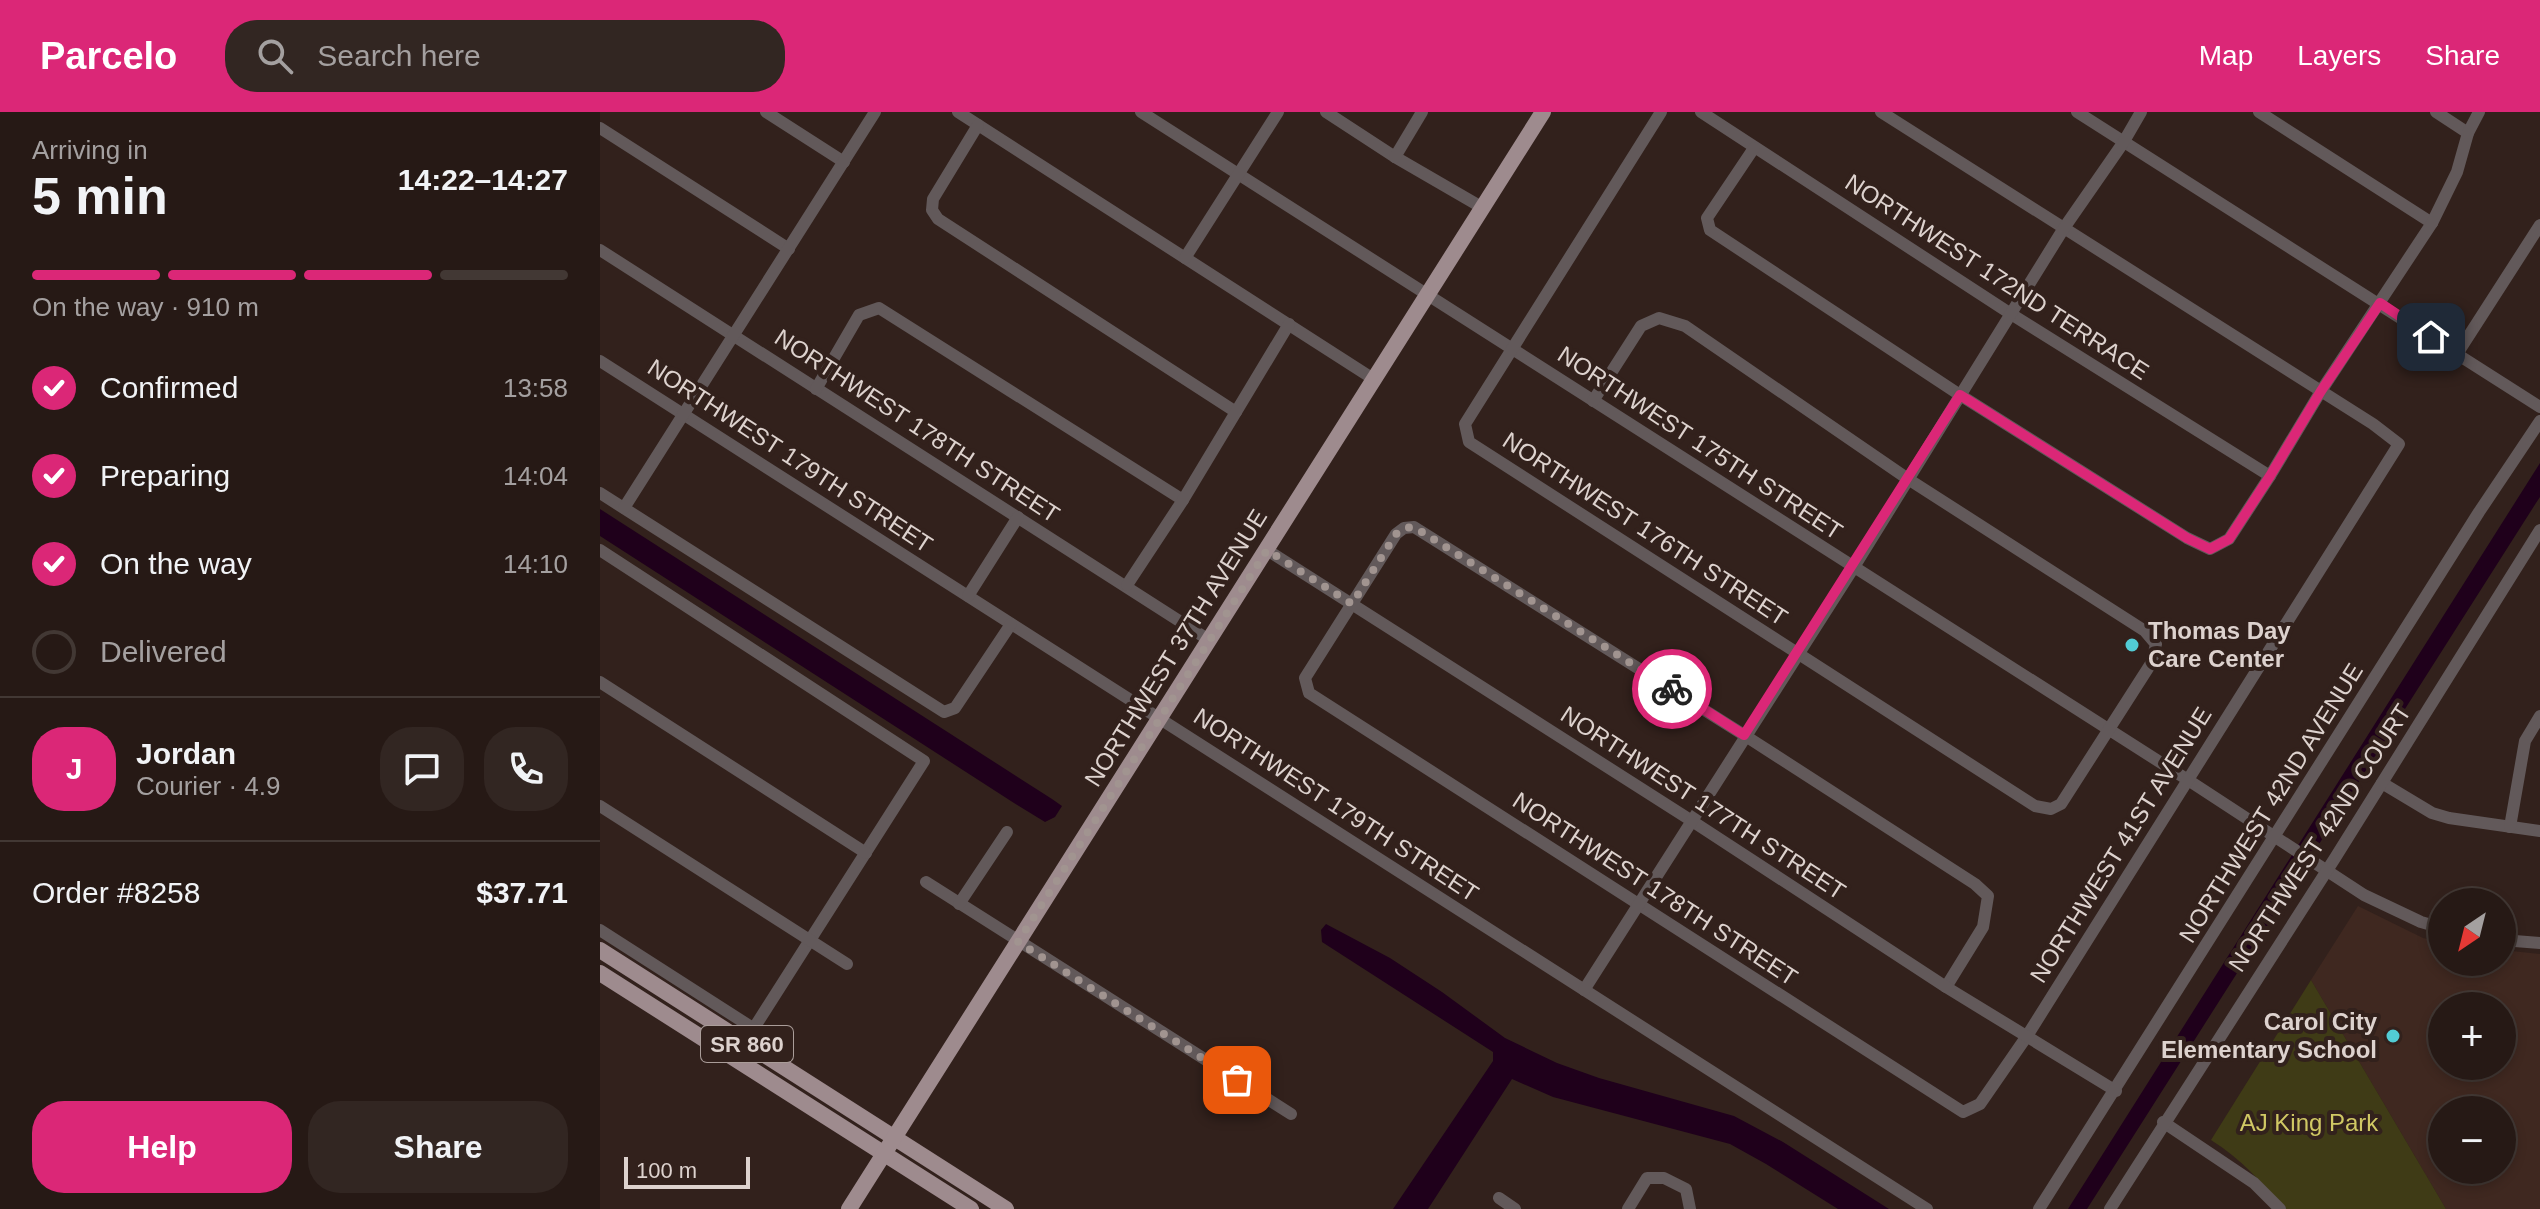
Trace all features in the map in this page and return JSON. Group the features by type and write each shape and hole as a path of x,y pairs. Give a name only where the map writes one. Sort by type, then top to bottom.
{"main road":[{"name":"NORTHWEST 37TH AVENUE","path":"849,1209 1543,112"},
{"name":"SR 860","path":"600,950 1006,1209"},
{"path":"600,972 612,968 630,969"},
{"name":"SR 860","path":"600,972 971,1209"}],"street":[{"path":"766,112 844,162"},
{"path":"624,508 875,112"},
{"path":"958,112 1375,380"},
{"name":"NORTHWEST 175TH STREET","path":"1141,112 2364,895 2428,924"},
{"path":"1185,258 1278,112"},
{"path":"1326,112 1483,208"},
{"path":"1395,157 1422,112"},
{"path":"1512,349 1661,112"},
{"name":"NORTHWEST 172ND TERRACE","path":"1701,112 2011,314 2270,476"},
{"path":"1881,112 2321,391"},
{"path":"2077,112 2540,407"},
{"path":"1584,990 1854,567 2064,228 2141,112"},
{"path":"2259,112 2432,223"},
{"path":"2436,112 2468,133"},
{"path":"1754,148 1707,218 1710,230 1960,395 2187,538 2210,549 2229,539 2321,391 2432,223 2457,172 2468,133 2479,112"},
{"path":"978,125 933,199 932,210 938,219 1236,412"},
{"path":"600,128 789,249"},
{"path":"2457,354 2540,225"},
{"name":"NORTHWEST 178TH STREET","path":"600,250 1209,640"},
{"path":"816,389 859,315 879,308 1183,500"},
{"path":"1593,401 1641,326 1659,318 1685,326 1908,479 2145,631 2156,644 2152,662 2109,730"},
{"path":"1127,585 1183,500 1289,324"},
{"name":"NORTHWEST 176TH STREET","path":"1512,349 1465,424 1469,442 2035,806 2051,809 2061,804 2109,730"},
{"name":"NORTHWEST 179TH STREET","path":"600,361 1927,1209"},
{"name":"NORTHWEST 41ST AVENUE","path":"1980,1104 2027,1036 2399,444 2321,391"},
{"name":"NORTHWEST 42ND AVENUE","path":"2039,1209 2479,512 2540,421"},
{"path":"600,493 944,712 955,708 1011,624"},
{"path":"968,596 1018,517"},
{"path":"1352,604 1396,534 1404,528 1414,527 1921,849 1988,896 1983,927 1946,987"},
{"name":"NORTHWEST 42ND COURT","path":"2110,1209 2323,868 2382,783 2540,530"},
{"path":"600,550 924,761 754,1028"},
{"name":"NORTHWEST 177TH STREET","path":"1267,550 1946,987 2116,1091"},
{"name":"NORTHWEST 178TH STREET","path":"1352,604 1305,678 1309,693 1963,1112 1980,1104"},
{"path":"600,682 866,853"},
{"path":"2510,827 2525,741 2540,716"},
{"path":"2382,783 2432,813 2540,831"},
{"path":"600,806 847,964"},
{"path":"959,904 1007,832"},
{"path":"926,882 1291,1114"},
{"path":"600,930 773,1041 783,1067"},
{"path":"2516,941 2540,943"},
{"path":"2163,1122 2254,1183 2280,1209"},
{"path":"1628,1209 1647,1178 1664,1178 1686,1189 1690,1209"},
{"path":"1499,1198 1515,1209"}],"shaded area":[{"path":"2540,463 2540,497 2087,1209 2068,1209"},
{"path":"600,509 1052,799 1062,806 1055,817 1045,822 1014,803 600,536"},
{"name":"Carol City Elementary School","path":"2358,906 2428,939 2428,976 2516,976 2516,951 2540,954 2540,1209 2446,1209 2431,1184 2516,1184 2516,1096 2428,1096 2428,1178 2311,980"},
{"path":"1326,924 1390,958 1505,1038 1557,1063 1599,1078 1734,1116 1783,1142 1889,1209 1838,1209 1730,1144 1553,1097 1512,1079 1428,1209 1393,1209 1493,1061 1493,1052 1322,942 1321,930"}],"green space":[{"name":"AJ King Park","path":"2311,980 2428,1178 2428,1184 2431,1184 2446,1209 2284,1209 2250,1172 2211,1140"}],"way so far":[{"path":"1237,1080 1018,942 1267,550 1352,604 1396,534 1404,528 1414,527 1672,689"}],"place":[{"name":"Thomas Day Care Center","path":"2132,645"},
{"name":"Carol City Elementary School","path":"2393,1036"}],"route":[{"path":"1672,689 1744,735 1854,567 1960,395 2187,538 2210,549 2229,539 2380,303 2431,337"}]}
